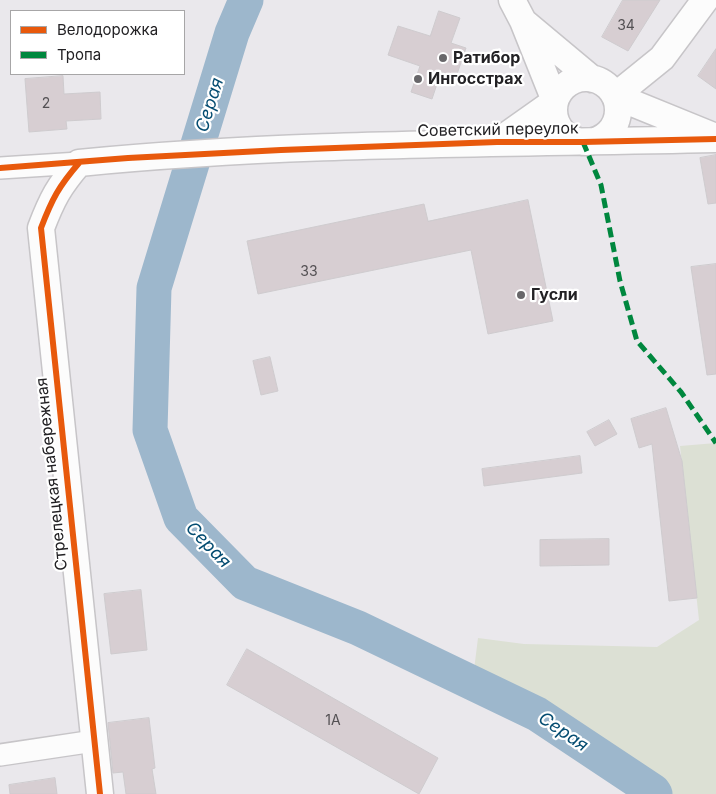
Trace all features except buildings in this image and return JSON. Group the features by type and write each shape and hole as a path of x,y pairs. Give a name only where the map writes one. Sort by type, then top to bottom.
{"street":[{"path":"615,96 662,58 705,0"},
{"path":"517,10 592,78 606,85 615,96 716,138"},
{"path":"517,10 555,101"},
{"path":"592,78 569,82 558,94 553,110 559,128 566,136 583,142 600,139 612,128 618,113 615,96"},
{"path":"497,142 555,101"},
{"name":"Советский переулок","path":"79,163 128,158 281,150 497,142 583,142 716,138"},
{"path":"0,168 79,163"},
{"name":"Стрелецкая набережная","path":"79,163 61,184 50,204 41,228 100,794"},
{"path":"0,755 94,741"}],"shaded area":[{"path":"716,443 716,794 666,794 663,788 581,729 474,670 478,638 524,644 657,647 699,620 680,446"}],"waterway":[{"name":"Серая","path":"246,0 232,33 154,288 150,430 181,518 245,583 358,628 537,714 655,794"}],"marked path":[{"path":"583,142 601,185 620,281 637,341 681,392 716,443"}],"cycle path":[{"path":"0,168 128,158 281,150 497,142 716,139"},
{"path":"79,163 57,193 41,228 100,794"}],"place":[{"name":"Ратибор","path":"443,58"},
{"name":"Ингосстрах","path":"418,79"},
{"name":"Гусли","path":"521,295"}]}
